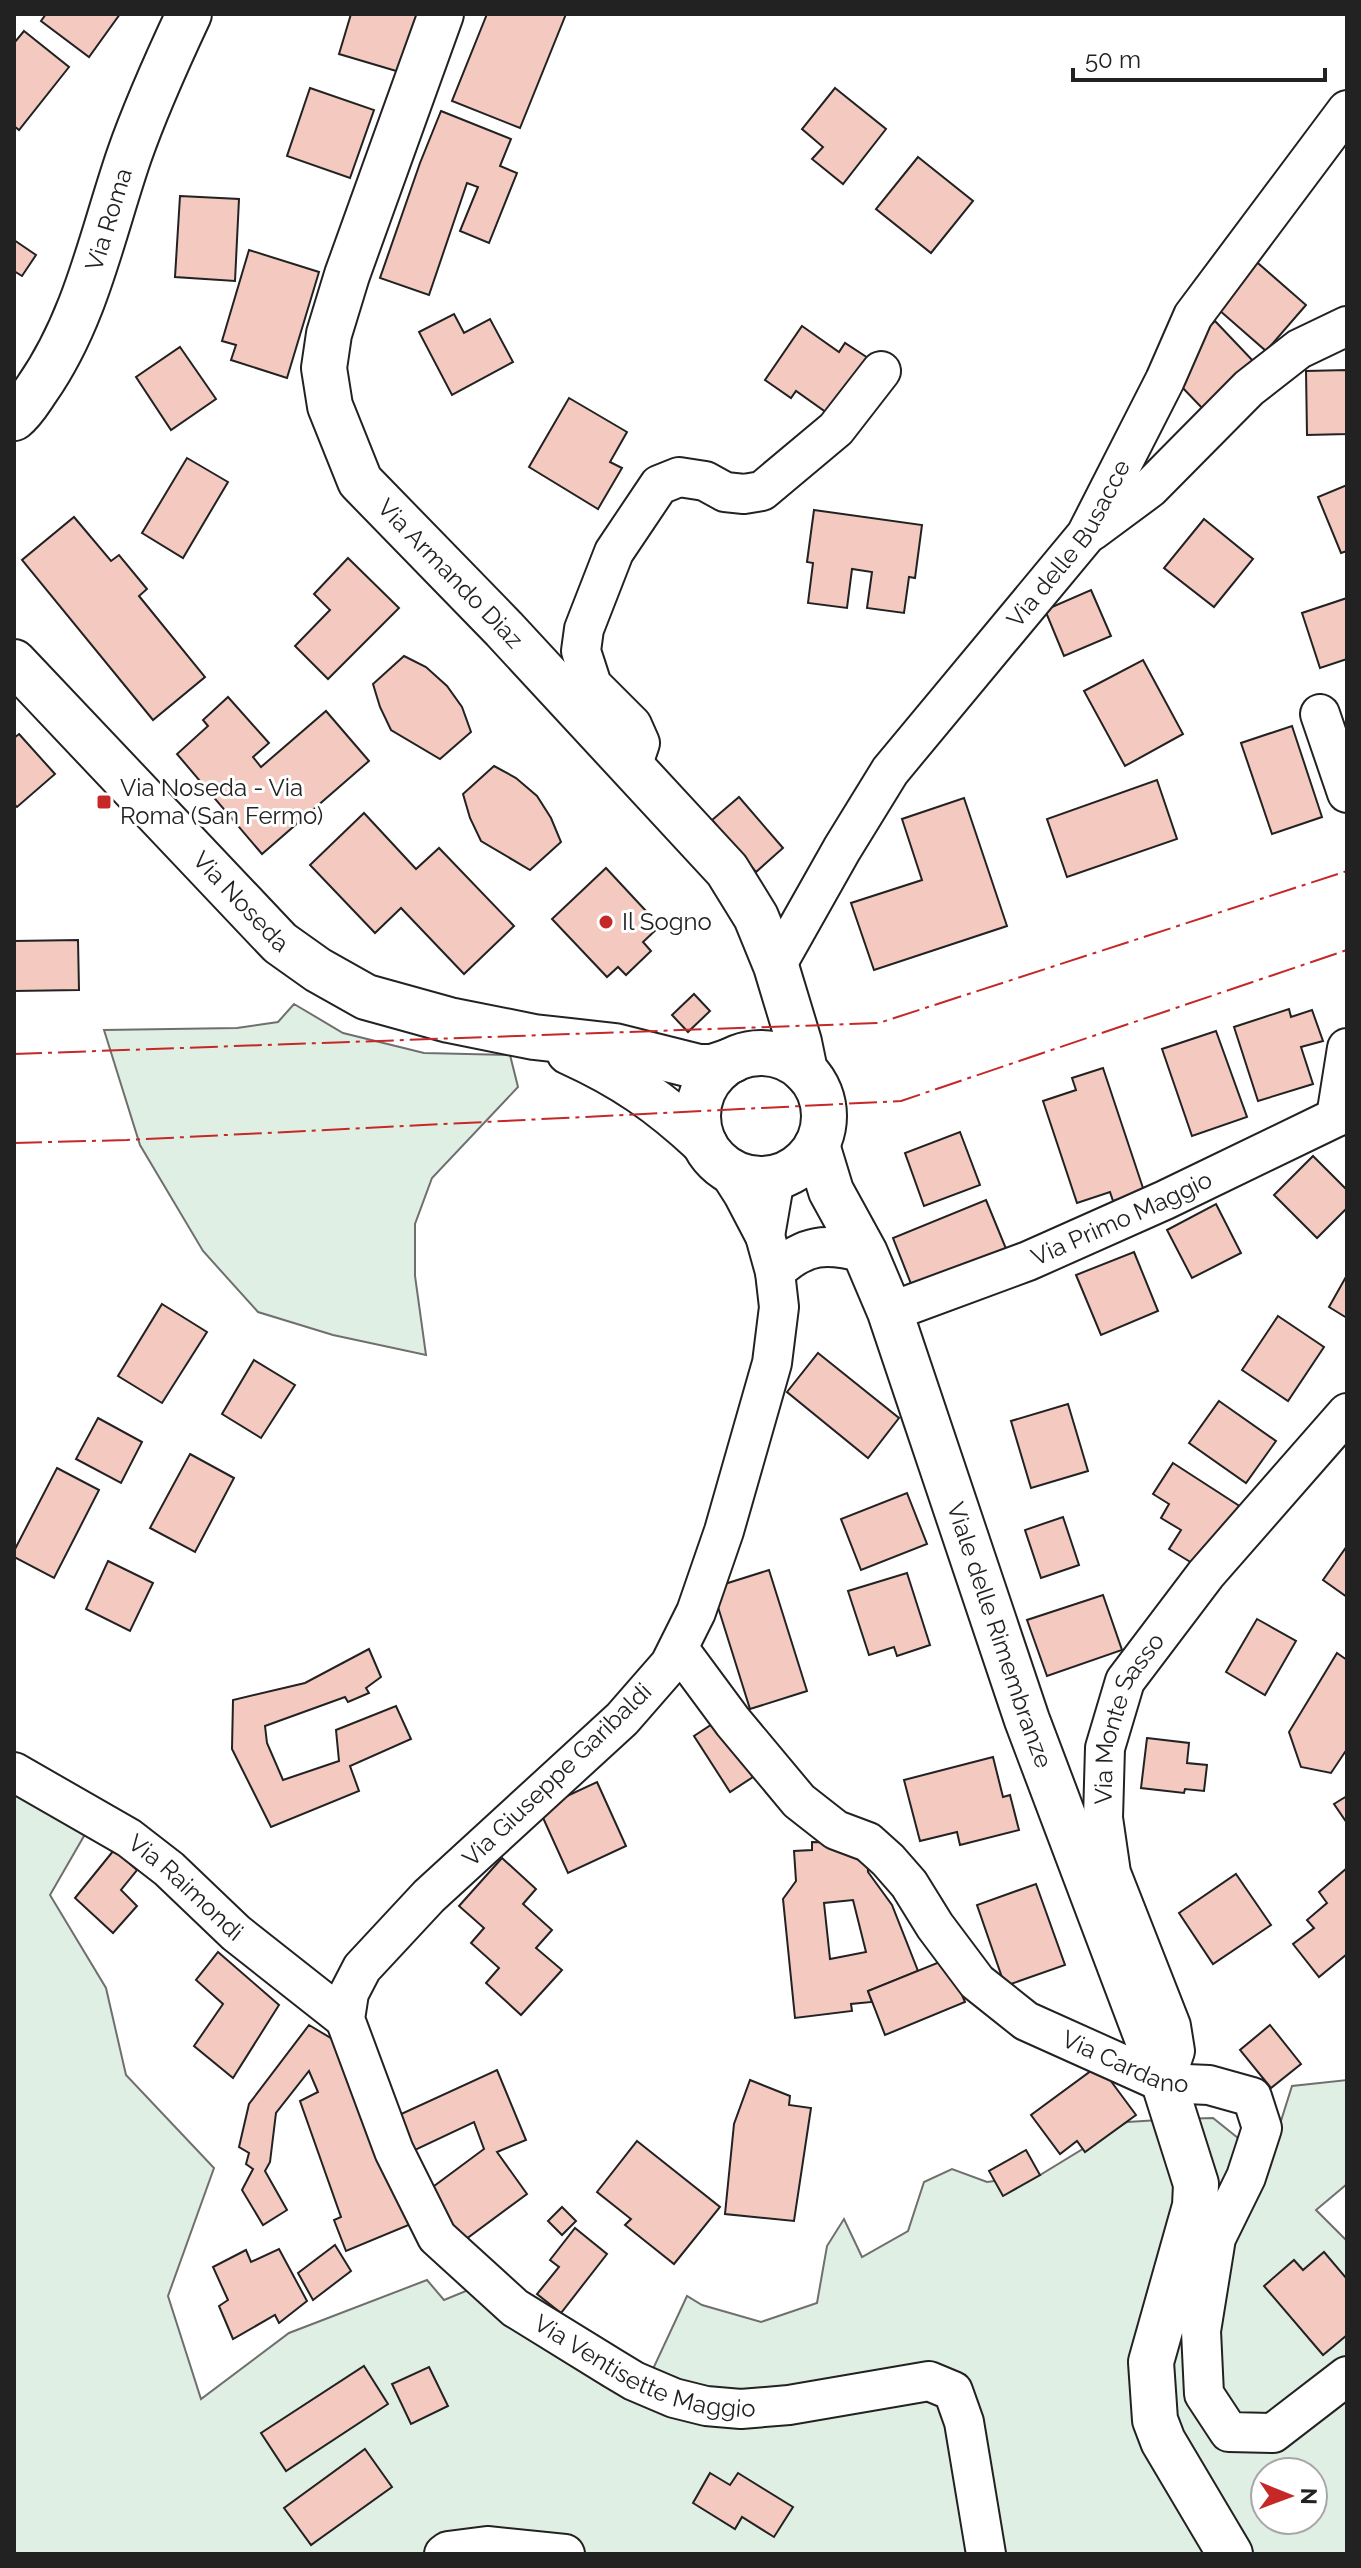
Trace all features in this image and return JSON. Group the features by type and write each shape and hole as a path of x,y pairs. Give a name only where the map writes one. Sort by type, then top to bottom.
{"main road":[{"name":"Via Roma","path":"14,418 44,379 67,337 91,281 148,102 189,14"},
{"name":"Via Armando Diaz","path":"441,14 347,275 329,334 324,368 330,406 360,481 504,629 727,870 756,917 776,966 805,1071"},
{"name":"Via Noseda","path":"14,662 280,943 318,970 366,997 449,1020 534,1037 615,1046 699,1067 712,1067 733,1060"},
{"name":"Via Noseda","path":"534,1037 605,1068 664,1106 715,1156"},
{"path":"762,1053 777,1055 805,1071 822,1100 824,1124 795,1164 760,1180 747,1178 715,1156 698,1121 702,1094 720,1069 733,1060 762,1053"},
{"name":"Viale delle Rimembranze","path":"795,1164 831,1191 865,1253 890,1312 1027,1720 1164,2083 1196,2184 1195,2206 1151,2362 1155,2420 1163,2441 1230,2554"}],"street":[{"name":"Via delle Busacce","path":"776,966 890,771 1086,535 1165,380 1193,316 1347,110"},
{"path":"1086,535 1150,488 1249,388 1299,349 1347,326"},
{"path":"632,767 640,743 632,725 592,685 581,651 584,629 614,552 659,485 679,477 705,481 725,492 744,494 762,491 836,429 881,371"},
{"path":"1320,714 1347,793"},
{"path":"1342,1114 1347,1048"},
{"name":"Via Primo Maggio","path":"890,1312 1028,1261 1165,1200 1342,1114"},
{"name":"Via Giuseppe Garibaldi","path":"345,2019 349,1993 362,1968 429,1896 622,1719 670,1664 696,1612 724,1531 772,1363 779,1307 770,1254 743,1194 715,1156"},
{"name":"Via Giuseppe Garibaldi","path":"770,1254 795,1164"},
{"path":"770,1254 792,1256 814,1247 840,1246 865,1253"},
{"name":"Via Monte Sasso","path":"1164,2083 1175,2051 1171,2026 1111,1873 1103,1818 1105,1748 1125,1681 1206,1574 1347,1413"},
{"name":"Via Cardano","path":"679,1649 733,1722 799,1801 836,1830 868,1842 909,1884 935,1926 977,1982 1026,2021 1164,2083 1209,2085 1252,2097 1262,2128 1246,2177 1216,2238 1201,2331 1204,2394 1229,2432 1273,2433 1347,2376"},
{"name":"Via Raimondi","path":"14,1772 129,1838 169,1869 236,1933 345,2019"},
{"name":"Via Ventisette Maggio","path":"345,2019 394,2151 437,2237 515,2308 634,2381 674,2398 706,2406 741,2409 789,2405 929,2381 953,2391 964,2422 986,2554"},
{"path":"444,2554 487,2546 565,2554"}],"green space":[{"path":"294,1004 343,1033 424,1053 510,1055 518,1087 432,1178 415,1224 415,1276 426,1355 333,1335 258,1312 203,1251 140,1145 104,1030 237,1028 278,1022"},
{"path":"14,1785 88,1829 50,1895 106,1988 126,2075 214,2168 168,2296 201,2399 289,2333 427,2280 444,2300 473,2288 653,2369 687,2296 702,2305 761,2322 817,2303 827,2246 844,2219 862,2257 908,2231 924,2182 952,2169 987,2182 1040,2175 1127,2122 1213,2118 1268,2162 1292,2086 1347,2080 1347,2184 1316,2210 1347,2241 1347,2554 14,2554"}],"building":[{"path":"46,14 120,14 89,57 41,21"},
{"path":"351,14 420,14 403,73 339,54"},
{"path":"487,14 566,14 520,128 452,101"},
{"path":"24,31 69,67 19,130 14,126 14,43"},
{"path":"310,88 374,110 350,178 287,156"},
{"path":"835,88 886,129 843,184 812,159 823,147 802,129"},
{"path":"441,111 511,139 500,166 517,173 489,243 460,231 478,187 467,183 429,295 380,278"},
{"path":"918,157 973,201 931,253 876,209"},
{"path":"180,196 239,199 235,281 175,277"},
{"path":"14,240 36,255 22,276 14,271"},
{"path":"249,250 319,272 287,378 231,360 236,345 222,341"},
{"path":"1251,257 1306,305 1266,351 1211,303"},
{"path":"454,314 464,333 490,319 513,362 452,395 419,332"},
{"path":"1215,321 1255,363 1205,411 1177,382 1186,349"},
{"path":"802,326 839,352 845,343 868,358 830,415 796,391 791,398 765,380"},
{"path":"180,347 216,399 171,430 136,377"},
{"path":"1347,370 1347,434 1307,435 1306,371"},
{"path":"569,398 627,432 610,462 622,468 598,509 529,467"},
{"path":"187,458 228,482 183,558 142,533"},
{"path":"1347,485 1347,551 1341,553 1318,497"},
{"path":"814,510 922,525 915,578 909,577 904,613 867,608 872,572 852,569 847,608 808,603 813,563 807,562"},
{"path":"74,517 111,561 119,555 147,589 139,596 205,677 153,720 22,560"},
{"path":"1204,519 1253,559 1214,607 1164,568"},
{"path":"348,558 399,608 328,679 295,646 330,610 314,594"},
{"path":"1091,590 1111,636 1064,656 1045,610"},
{"path":"1347,598 1347,659 1320,668 1302,613"},
{"path":"404,656 426,667 447,686 462,707 471,732 440,759 391,730 380,707 373,684"},
{"path":"1143,660 1183,734 1125,766 1084,691"},
{"path":"228,697 269,743 253,757 261,767 326,711 369,761 262,854 177,754 208,726 203,720"},
{"path":"1292,726 1322,817 1272,834 1241,743"},
{"path":"19,734 55,774 17,807 14,804 14,738"},
{"path":"494,766 516,778 537,796 561,842 530,870 481,841 470,818 463,794"},
{"path":"1157,780 1177,839 1067,877 1047,819"},
{"path":"739,797 783,848 756,872 712,820"},
{"path":"964,798 1007,926 874,970 851,903 922,880 902,819"},
{"path":"364,813 416,869 439,848 514,926 464,974 401,908 375,933 310,865"},
{"name":"Il Sogno","path":"606,868 660,926 643,942 651,951 626,975 618,967 607,977 552,919"},
{"path":"78,940 79,990 14,991 14,941"},
{"path":"694,994 710,1011 688,1032 672,1015"},
{"path":"1289,1009 1291,1017 1312,1010 1323,1041 1301,1047 1313,1084 1258,1101 1234,1027"},
{"path":"1216,1031 1247,1117 1192,1136 1162,1049"},
{"path":"1103,1068 1144,1191 1113,1201 1110,1192 1077,1203 1043,1101 1076,1090 1072,1078"},
{"path":"960,1132 980,1185 924,1206 905,1153"},
{"path":"1313,1156 1347,1190 1347,1208 1317,1238 1274,1195"},
{"path":"986,1200 1009,1256 915,1294 893,1238"},
{"path":"1216,1204 1241,1253 1192,1278 1167,1230"},
{"path":"1134,1252 1158,1311 1101,1335 1076,1275"},
{"path":"1347,1275 1347,1318 1329,1307"},
{"path":"162,1304 207,1332 162,1403 118,1376"},
{"path":"1278,1316 1324,1347 1288,1401 1242,1370"},
{"path":"818,1353 899,1418 868,1458 787,1392"},
{"path":"254,1360 295,1385 261,1438 222,1414"},
{"path":"1219,1401 1276,1441 1246,1483 1189,1443"},
{"path":"1068,1404 1088,1471 1031,1488 1011,1421"},
{"path":"98,1418 142,1442 121,1483 76,1459"},
{"path":"190,1454 234,1478 195,1552 150,1528"},
{"path":"1173,1463 1241,1507 1197,1566 1169,1549 1181,1530 1161,1518 1169,1504 1153,1494"},
{"path":"57,1468 99,1490 54,1578 14,1557 14,1551"},
{"path":"907,1493 927,1544 861,1570 841,1519"},
{"path":"1063,1517 1079,1565 1041,1578 1025,1530"},
{"path":"1347,1546 1347,1597 1323,1580"},
{"path":"108,1561 153,1583 130,1631 86,1609"},
{"path":"769,1570 807,1691 750,1709 712,1588"},
{"path":"907,1573 930,1645 897,1656 894,1647 869,1655 848,1591"},
{"path":"1103,1595 1122,1650 1047,1676 1027,1620"},
{"path":"1257,1619 1296,1641 1265,1695 1226,1672"},
{"path":"369,1649 381,1677 366,1688 369,1693 348,1702 345,1697 265,1726 267,1743 283,1780 339,1761 336,1730 396,1706 411,1739 350,1766 359,1791 271,1827 232,1749 233,1700 305,1683"},
{"path":"1337,1653 1347,1660 1347,1749 1331,1773 1301,1767 1289,1732"},
{"path":"717,1721 753,1777 730,1792 694,1736"},
{"path":"1147,1738 1189,1743 1187,1763 1207,1765 1204,1791 1185,1789 1184,1793 1141,1788"},
{"path":"993,1757 1003,1797 1010,1795 1019,1830 960,1845 957,1832 920,1841 904,1780"},
{"path":"597,1782 626,1846 568,1873 539,1809"},
{"path":"1347,1796 1347,1823 1334,1804"},
{"path":"812,1842 844,1843 867,1848 868,1872 892,1905 918,1971 868,1991 872,2002 851,2004 852,2011 795,2018 783,1899 796,1881 794,1851 812,1850","holes":["853,1900 866,1952 830,1959 824,1903"]},
{"path":"114,1850 137,1870 121,1890 137,1906 113,1933 75,1898"},
{"path":"502,1858 536,1889 523,1904 552,1930 536,1948 562,1970 521,2015 486,1983 499,1968 471,1943 484,1928 459,1906"},
{"path":"1347,1868 1347,1954 1319,1977 1293,1944 1314,1928 1307,1920 1327,1903 1319,1892"},
{"path":"1236,1874 1271,1925 1213,1964 1179,1913"},
{"path":"1036,1884 1065,1965 1005,1986 977,1905"},
{"path":"218,1952 279,2005 233,2078 194,2046 223,2004 196,1980"},
{"path":"947,1959 965,2002 885,2035 868,1991"},
{"path":"309,2025 334,2040 411,2224 346,2251 334,2220 341,2217 300,2101 318,2092 309,2071 276,2113 270,2162 265,2171 287,2210 263,2225 242,2190 253,2169 246,2164 249,2153 239,2147 249,2104"},
{"path":"1270,2025 1301,2064 1271,2088 1240,2050"},
{"path":"1099,2065 1136,2115 1085,2152 1077,2141 1060,2154 1031,2115"},
{"path":"497,2070 526,2140 497,2152 527,2194 458,2245 422,2195 484,2149 474,2122 415,2150 399,2115"},
{"path":"750,2080 790,2096 789,2105 811,2108 794,2221 725,2214 734,2124"},
{"path":"637,2141 720,2207 674,2264 625,2225 631,2219 597,2192"},
{"path":"1026,2150 1040,2175 1003,2196 989,2171"},
{"path":"562,2207 576,2221 562,2235 548,2221"},
{"path":"575,2228 607,2254 561,2313 537,2294 559,2267 550,2260"},
{"path":"335,2245 351,2271 313,2300 298,2273"},
{"path":"279,2249 307,2301 279,2323 275,2315 233,2339 219,2306 228,2300 213,2267 246,2250 251,2262"},
{"path":"1324,2252 1347,2279 1347,2335 1323,2355 1264,2286 1294,2260 1303,2270"},
{"path":"364,2366 388,2404 286,2471 261,2433"},
{"path":"429,2367 448,2406 411,2424 392,2384"},
{"path":"365,2449 392,2487 311,2545 284,2508"},
{"path":"710,2473 730,2485 738,2473 793,2507 774,2537 742,2517 735,2529 693,2503"}],"power":[{"path":"14,1054 879,1023 1347,871"},
{"path":"14,1143 901,1101 1347,950"}],"place":[{"name":"Via Noseda - Via Roma (San Fermo)","path":"104,802"},
{"name":"Il Sogno","path":"606,922"}]}
